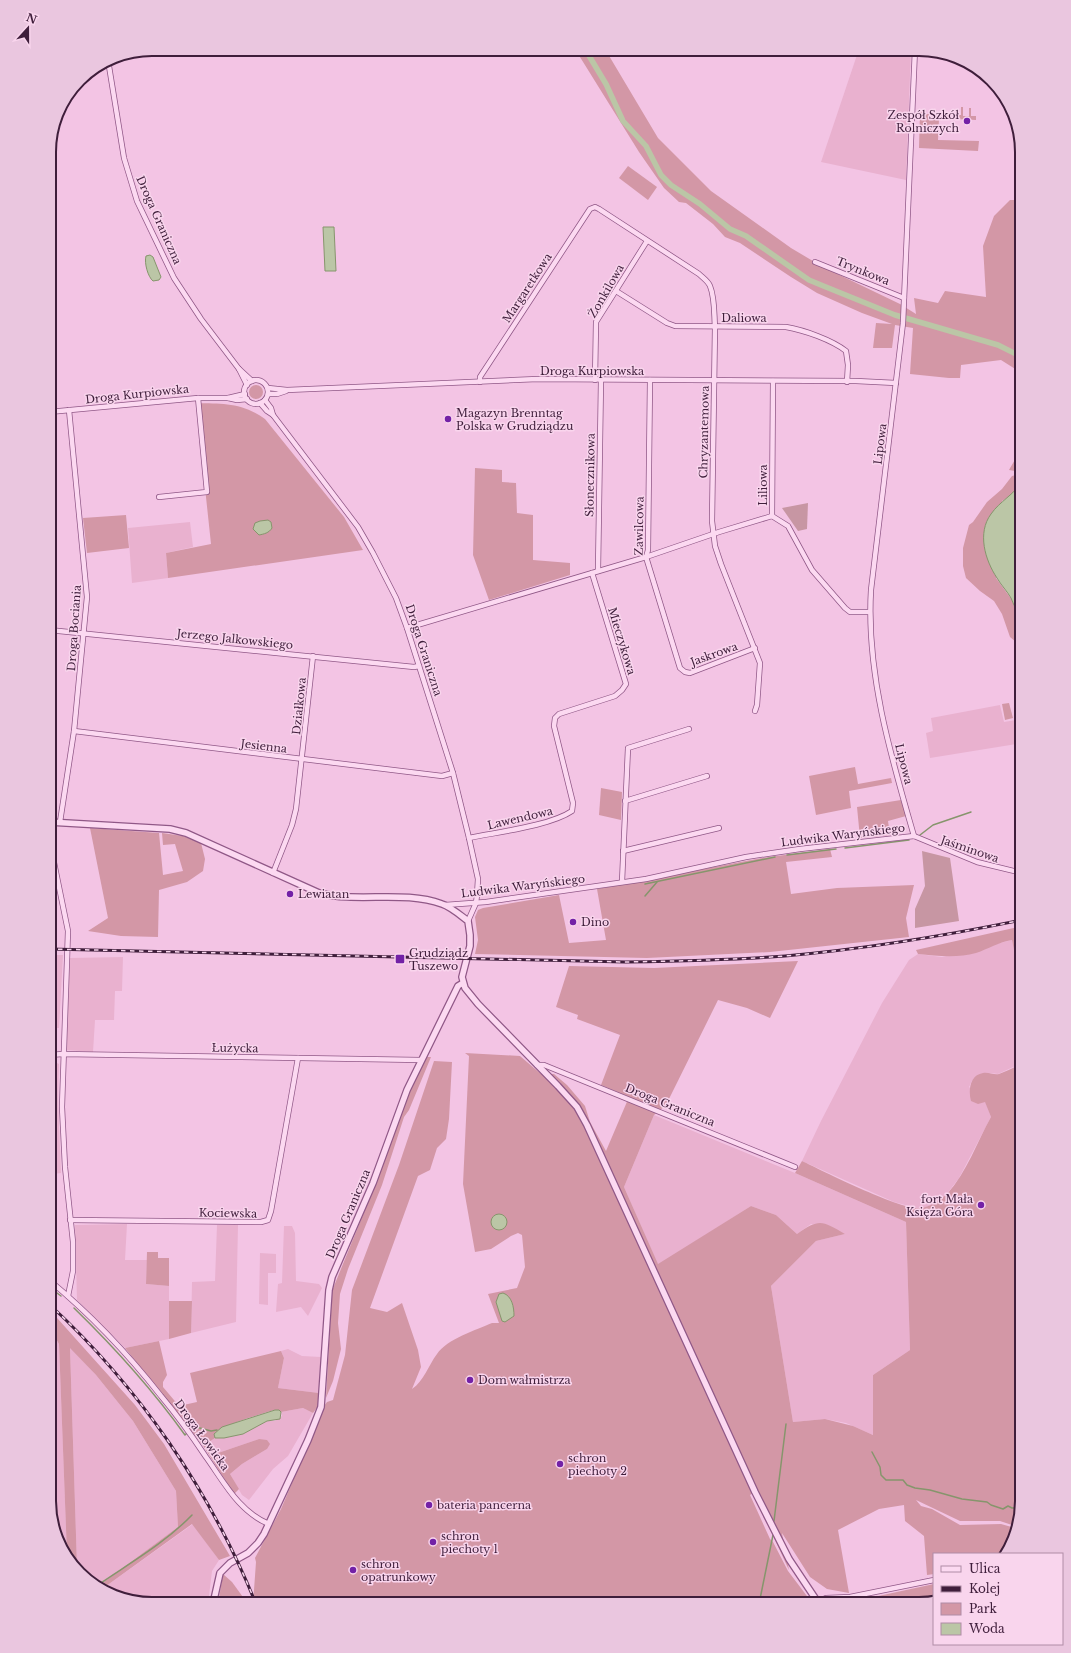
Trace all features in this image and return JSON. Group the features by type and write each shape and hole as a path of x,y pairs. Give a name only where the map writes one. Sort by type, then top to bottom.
{"street":[{"name":"Lipowa","path":"914,836 896,773 875,676 869,612 903,323 915,56"},
{"name":"Droga Graniczna","path":"109,66 124,158 137,201 174,278 201,319 239,369 247,385"},
{"name":"Chryzantemowa","path":"594,207 600,208 699,274 710,286 713,297 714,327 713,535 721,564 760,663 757,705 755,711"},
{"name":"Margaretkowa","path":"480,382 480,377 590,209 594,207"},
{"name":"Żonkilowa","path":"598,380 596,322 647,240"},
{"name":"Trynkowa","path":"815,262 904,298"},
{"name":"Daliowa","path":"616,291 671,325 798,329 840,346 846,351 848,365 847,382"},
{"name":"Droga Graniczna","path":"239,369 252,381"},
{"name":"Droga Kurpiowska","path":"268,388 287,390 538,379 896,383"},
{"path":"256,380 263,382 268,388 268,394 265,400 260,403 253,403 247,399 245,394 247,385 252,381 256,380"},
{"name":"Słonecznikowa","path":"598,380 598,571"},
{"name":"Zawilcowa","path":"650,380 648,550 646,557 680,668"},
{"name":"Liliowa","path":"773,381 772,516 788,526 812,570 845,608 850,612 869,612"},
{"name":"Droga Kurpiowska","path":"268,394 277,394 287,390"},
{"name":"Droga Kurpiowska","path":"228,398 245,394"},
{"name":"Droga Kurpiowska","path":"56,411 198,398 228,398 237,400 247,399"},
{"path":"159,497 207,492 198,398"},
{"name":"Droga Graniczna","path":"265,400 274,415 358,528 373,553 396,598 407,628 453,774 478,879 478,895 468,921 470,946 462,972 463,983 458,986 407,1090 373,1183 332,1277 329,1290 321,1407 269,1524"},
{"name":"Droga Graniczna","path":"260,403 267,411 274,415"},
{"name":"Droga Bociania","path":"60,822 74,731 87,597 69,410"},
{"path":"407,628 646,557 772,516"},
{"name":"Mieczykowa","path":"563,764 554,726 555,718 559,714 615,696 626,684 592,573"},
{"name":"Jerzego Jalkowskiego","path":"56,631 414,667 419,666"},
{"name":"Jaskrowa","path":"680,668 685,672 690,673 755,648"},
{"name":"Działkowa","path":"273,872 294,817 302,760 313,656"},
{"path":"622,882 628,748 689,729"},
{"name":"Jesienna","path":"74,731 442,776 453,774"},
{"name":"Lawendowa","path":"469,838 545,822 564,816 572,811 573,803 563,764"},
{"path":"625,801 707,776"},
{"name":"Ludwika Waryńskiego","path":"56,822 170,829 201,840 307,889 331,896 410,897 444,905 476,903 622,882 746,857 839,844 914,836"},
{"path":"623,851 719,828"},
{"name":"Jaśminowa","path":"914,836 932,845 977,862 1015,871"},
{"path":"56,872 68,931 62,1119 73,1271 68,1296"},
{"path":"444,905 468,921"},
{"path":"463,983 478,1004 577,1107 587,1125 755,1492 789,1559 814,1597"},
{"name":"Łużycka","path":"56,1054 421,1060"},
{"name":"Kociewska","path":"70,1220 260,1222 268,1220 271,1211 298,1058"},
{"name":"Droga Graniczna","path":"536,1065 544,1065 795,1167"},
{"name":"Droga Łowicka","path":"56,1286 68,1296 122,1352 162,1396 236,1499 260,1520 269,1524"},
{"path":"215,1597 220,1573 224,1567 248,1553 258,1543 269,1524"},
{"path":"850,1597 933,1580"}],"shaded area":[{"path":"857,56 911,56 906,180 821,162"},
{"path":"808,503 807,529 798,531 782,508"},
{"path":"190,522 193,547 166,553 168,578 132,583 128,528"},
{"path":"1000,705 1004,722 1015,720 1015,744 930,758 926,733 933,731 931,718"},
{"path":"922,851 950,858 959,921 915,928 915,909 925,886"},
{"path":"1012,940 1015,955 1015,1066 998,1074 991,1073 972,1081 969,1087 985,1101 991,1117 959,1178 946,1195 934,1204 920,1209 894,1202 802,1161 882,1003 909,960 918,954 942,957"},
{"path":"56,955 63,955 59,1028 56,1028"},
{"path":"123,957 122,991 115,991 114,1020 95,1020 93,1052 66,1050 70,958"},
{"path":"56,1062 59,1064 58,1099 61,1173 56,1174"},
{"path":"654,1115 795,1173 906,1222 910,1350 873,1375 873,1435 846,1423 825,1419 793,1422 771,1286 816,1241 845,1234 811,1224 797,1234 776,1215 751,1206 658,1265 624,1187"},
{"path":"127,1224 125,1260 147,1260 146,1284 169,1286 169,1339 125,1348 77,1300 75,1225"},
{"path":"217,1225 238,1225 236,1322 191,1333 192,1282 215,1281"},
{"path":"284,1226 292,1226 295,1233 296,1281 319,1284 322,1288 308,1316 301,1307 276,1312 278,1284 282,1283"},
{"path":"260,1253 276,1254 276,1273 268,1273 268,1305 259,1304"},
{"path":"56,1339 59,1344 67,1545 61,1532 56,1507"},
{"path":"70,1347 96,1375 133,1421 176,1491 178,1527 102,1583 89,1573 77,1560"},
{"path":"288,1349 302,1356 321,1357 319,1393 278,1388 284,1358 281,1351"},
{"path":"303,1408 313,1413 288,1456 273,1469 249,1500 242,1495 230,1474 242,1464 267,1449 259,1439 218,1453 209,1442 215,1438 224,1438 243,1434 267,1421 275,1421 282,1416 281,1412"},
{"path":"193,1524 219,1560 212,1571 209,1597 146,1597 121,1592 107,1586"}],"green space":[{"path":"579,56 609,56 658,138 711,191 791,248 823,267 900,304 916,314 914,298 938,303 945,291 986,297 983,246 994,216 1010,200 1015,200 1015,369 1001,360 961,365 960,378 910,374 913,328 895,325 892,348 873,348 876,323 892,324 862,313 817,293 740,243 725,237 713,224 686,203 679,202 664,188 639,152"},
{"path":"961,107 963,107 963,116 969,116 969,108 971,108 971,116 976,116 976,120 954,119 955,115 961,115"},
{"path":"920,111 925,111 926,114 951,115 951,120 939,119 938,140 979,141 978,151 919,148"},
{"path":"628,166 657,187 648,200 619,178"},
{"path":"253,385 259,385 263,389 263,395 259,399 253,399 249,395 249,389"},
{"path":"196,403 232,405 248,409 265,419 344,517 363,550 168,578 166,553 211,544"},
{"path":"1015,459 1015,471 1009,470"},
{"path":"475,468 502,470 502,482 516,483 517,513 533,515 533,560 570,563 570,575 489,600 473,555"},
{"path":"1015,475 1015,491 1002,501 996,578 1012,600 1015,609 1015,641 1010,637 1002,614 994,601 966,578 963,566 963,548 969,525 973,522 987,502 1002,489 1012,476"},
{"path":"126,515 129,548 87,553 83,518"},
{"path":"1009,703 1013,718 1005,720 1002,704"},
{"path":"855,767 858,784 891,778 892,783 849,791 851,808 816,815 809,776"},
{"path":"601,788 622,792 621,820 599,815"},
{"path":"901,800 906,816 888,821 890,835 860,838 857,807"},
{"path":"90,828 159,833 163,875 183,871 175,844 163,845 162,833 183,836 201,843 205,859 203,871 187,882 159,890 158,937 121,936 88,931 108,918"},
{"path":"830,849 832,857 786,862 791,894 837,888 914,885 906,918 909,937 770,952 647,958 475,954 478,940 475,917 478,910 483,908 559,895 569,943 606,940 597,889 762,858"},
{"path":"1015,928 1015,955 1012,940 976,953 962,956 918,954 916,950"},
{"path":"798,961 770,1018 747,1008 718,1000 666,1105 654,1115 624,1187 658,1264 751,1206 776,1215 797,1234 811,1225 821,1223 831,1226 845,1234 816,1241 771,1286 793,1422 825,1419 853,1426 873,1435 873,1375 910,1350 906,1222 795,1173 802,1161 862,1189 897,1203 921,1208 931,1205 947,1194 954,1185 971,1157 991,1117 985,1102 978,1104 971,1101 970,1088 973,1080 979,1074 999,1074 1015,1067 1015,1501 1012,1525 1000,1521 960,1521 916,1500 921,1506 932,1509 960,1525 1001,1524 1012,1527 1002,1549 999,1553 933,1553 933,1574 927,1575 924,1536 905,1521 904,1505 879,1509 838,1530 849,1593 827,1589 810,1577 782,1533 789,1570 753,1493 750,1495 770,1539 788,1571 808,1597 254,1597 255,1558 281,1509 306,1450 318,1414 327,1402 333,1400 345,1355 352,1290 399,1165 434,1061 452,1062 449,1119 446,1139 437,1148 430,1170 418,1176 370,1308 387,1312 402,1303 418,1350 421,1367 412,1389 423,1378 437,1354 448,1344 455,1339 492,1323 499,1323 488,1294 517,1288 525,1267 522,1235 518,1233 491,1249 475,1252 463,1184 469,1056 465,1053 520,1056 541,1074 554,1074 567,1085 585,1106 590,1122 606,1151 629,1097 601,1085 620,1035 577,1019 578,1015 556,1007 569,966 654,968"},
{"path":"426,1057 431,1057 409,1110 404,1117 382,1185 348,1269 340,1294 338,1323 341,1349 333,1381 326,1398 332,1291 376,1183 410,1090"},
{"path":"147,1252 158,1252 158,1258 169,1258 169,1286 146,1284"},
{"path":"169,1301 192,1301 191,1333 169,1339"},
{"path":"56,1317 135,1405 164,1444 230,1556 219,1560 192,1524 107,1586 102,1583 178,1527 176,1491 133,1421 96,1375 70,1348 77,1560 67,1545 59,1344 56,1339"},
{"path":"159,1341 167,1375 163,1382 163,1387 179,1406 197,1402 190,1373 281,1351 284,1358 278,1388 319,1393 319,1405 313,1413 303,1408 281,1412 279,1410 274,1410 225,1427 214,1434 215,1438 209,1442 218,1453 259,1439 267,1440 270,1444 267,1449 242,1464 230,1474 239,1489 234,1494 204,1447 125,1348"},
{"path":"223,1574 232,1582 243,1597 219,1597"},
{"path":"933,1584 933,1596 874,1597"}],"water":[{"path":"323,227 334,227 336,271 325,271"},
{"path":"150,255 153,257 161,277 159,280 153,281 148,273 146,256"},
{"path":"1015,490 1015,609 1011,598 989,563 984,546 984,529 991,514"},
{"path":"268,520 271,522 272,528 265,534 259,535 253,529 255,523"},
{"path":"499,1214 506,1219 507,1222 502,1229 499,1230 492,1225 491,1222 496,1215"},
{"path":"503,1293 509,1297 514,1313 514,1316 505,1322 502,1321 496,1302 499,1294"},
{"path":"279,1410 281,1412 280,1419 267,1421 243,1434 224,1438 215,1438 214,1434 222,1427"}],"waterway":[{"path":"589,56 606,84 623,121 646,146 661,175 671,185 700,204 730,229 746,236 809,280 895,315 998,345 1015,354"},
{"path":"920,835 933,825 971,812"},
{"path":"845,848 909,840"},
{"path":"787,855 836,849"},
{"path":"645,884 775,857"},
{"path":"645,896 657,882"},
{"path":"56,1292 61,1296"},
{"path":"74,1308 132,1369 185,1435 187,1433"},
{"path":"774,1521 786,1424"},
{"path":"193,1429 196,1427 211,1431 217,1430"},
{"path":"872,1452 880,1467 881,1475 886,1480 903,1480 907,1485 915,1488 930,1490 962,1499 987,1502 1003,1509 1008,1506 1014,1508"},
{"path":"102,1583 158,1544 192,1515"},
{"path":"760,1597 773,1535"}],"railway":[{"path":"56,949 625,962 705,960 785,956 845,950 934,937 1015,921"},
{"path":"56,1311 82,1336 113,1370 142,1405 169,1442 217,1521 238,1562 253,1597"}],"place":[{"name":"Zespół Szkół Rolniczych","path":"967,121"},
{"name":"Magazyn Brenntag Polska w Grudziądzu","path":"448,419"},
{"name":"Lewiatan","path":"290,894"},
{"name":"Dino","path":"573,922"},
{"name":"Grudziądz Tuszewo","path":"400,959"},
{"name":"fort Mała Księża Góra","path":"981,1205"},
{"name":"Dom wałmistrza","path":"470,1380"},
{"name":"schron piechoty 2","path":"560,1464"},
{"name":"bateria pancerna","path":"429,1505"},
{"name":"schron piechoty 1","path":"433,1542"},
{"name":"schron opatrunkowy","path":"353,1570"}]}
